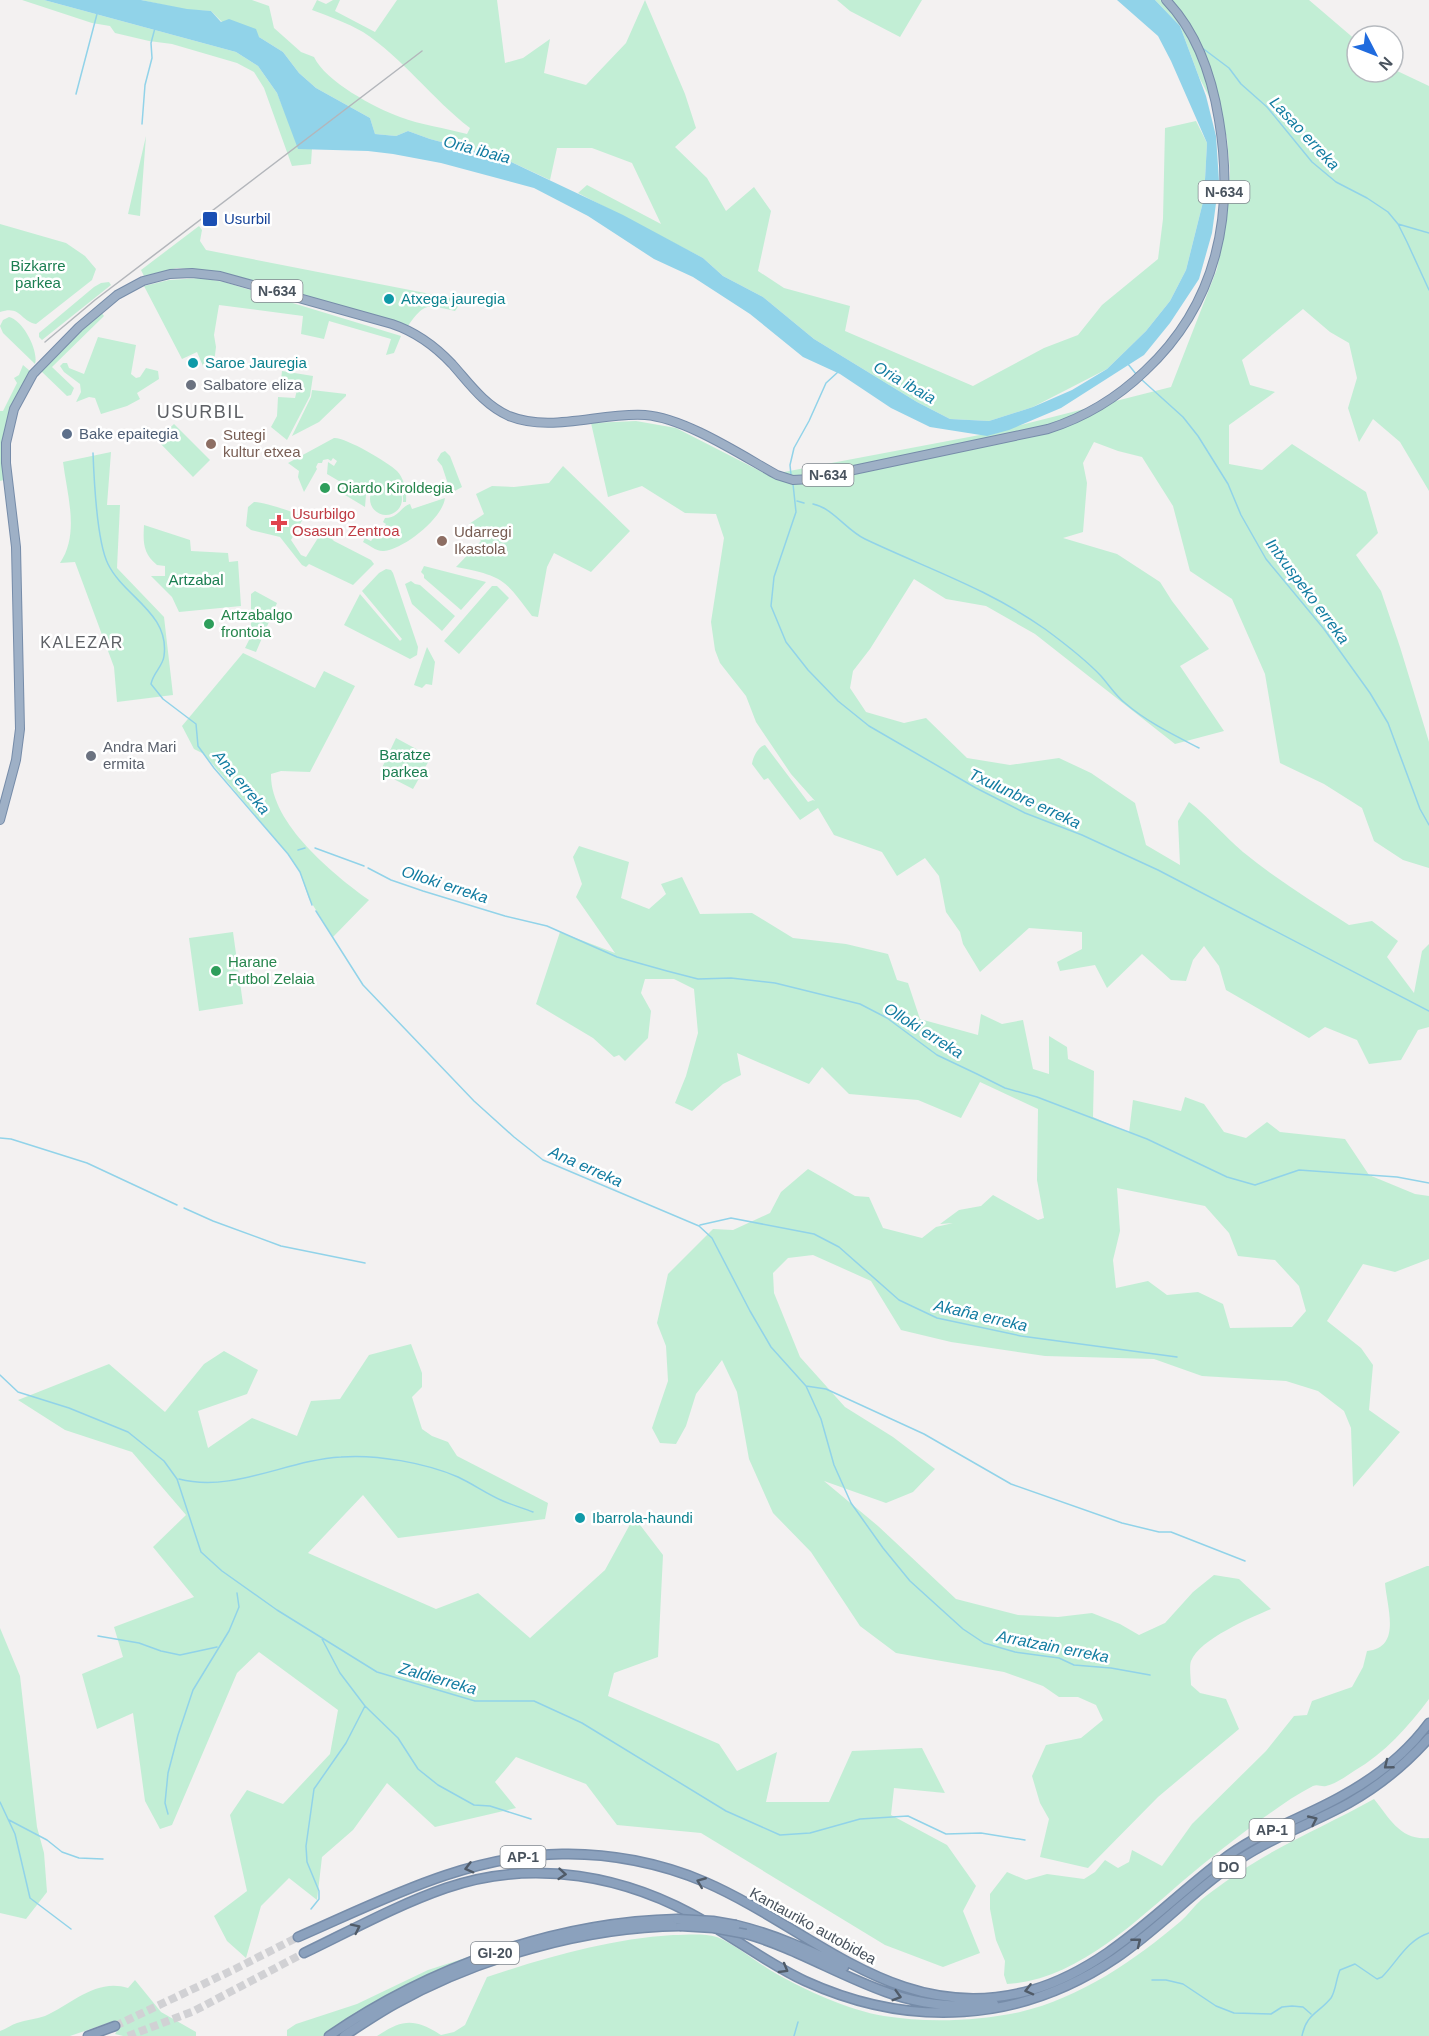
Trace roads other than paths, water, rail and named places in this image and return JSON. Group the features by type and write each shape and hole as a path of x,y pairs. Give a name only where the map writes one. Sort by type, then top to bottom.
{"highway":[{"name":"N-634","path":"0,820 16,760 19,736 15,547 6,453 11,418 21,393 39,366 108,302 135,285 170,274 199,273 231,278 399,326 419,335 431,344 487,402 514,418 547,422 628,415 660,417 682,424 777,475 793,480 811,479 1038,432 1086,415 1112,400 1143,374 1178,336 1203,292 1218,248 1224,207 1222,141 1213,92 1191,31 1167,0"},
{"name":"Kantauriko autobidea","path":"298,1937 390,1896 439,1877 482,1865 563,1854 619,1858 658,1867 704,1882 852,1965 912,1991 947,1997 983,1998 1029,1991 1061,1980 1119,1945 1230,1854 1260,1836 1342,1796 1372,1777 1393,1762 1429,1723"},
{"name":"DO","path":"1030,2000 1079,1980 1113,1959 1238,1860 1265,1843 1348,1804 1402,1766 1429,1738"},
{"name":"AP-1","path":"304,1953 412,1901 447,1888 501,1875 530,1872 565,1873 609,1881 650,1894 689,1912 803,1980 868,2003 912,2012 961,2013 986,2011 1030,2000"},
{"name":"GI-20","path":"329,2036 392,1998 450,1971 501,1951 587,1929 638,1921 678,1923 746,1934 800,1954 885,1992 916,2001 962,2006 1030,2000"},
{"name":"GI-20","path":"344,2036 396,2004 461,1974 510,1956 591,1935 678,1923 713,1921 752,1929 804,1947 868,1978 912,1991"},
{"path":"88,2036 115,2026"}],"water":[{"path":"44,0 141,0 211,11 221,22 229,19 256,29 259,37 283,52 299,73 316,88 370,118 375,134 396,136 408,131 505,159 623,215 703,258 723,276 763,297 814,339 917,402 950,419 989,421 1033,407 1072,390 1107,369 1146,331 1170,301 1186,270 1204,198 1207,143 1158,36 1117,0 1155,0 1180,26 1206,96 1216,136 1219,181 1212,233 1199,279 1170,323 1144,355 1061,408 1009,430 987,436 930,427 891,408 840,374 803,357 750,314 693,277 654,259 588,216 534,188 441,163 393,154 298,149 277,93 258,66 236,52"}],"waterway":[{"path":"76,94 97,14"},
{"path":"142,124 145,85 152,58 151,43 155,28"},
{"name":"Lasao erreka","path":"1201,47 1229,68 1241,84 1267,107 1312,162 1336,182 1388,212 1398,224 1429,290"},
{"path":"1398,224 1429,233"},
{"name":"Intxuspeko erreka","path":"1128,364 1136,374"},
{"name":"Txulunbre erreka","path":"791,475 790,465 794,448 826,383 838,372"},
{"name":"Intxuspeko erreka","path":"1142,380 1183,417 1198,436 1228,484 1241,515 1266,559 1324,629 1370,693 1388,723 1420,809 1429,825"},
{"name":"Ana erreka","path":"93,453 95,494 104,554 115,576 153,617 164,641 163,660 151,684 163,699 196,724 198,746 288,854 300,872 312,905"},
{"name":"Txulunbre erreka","path":"793,484 796,512 774,577 771,606 786,642 808,670 838,701 869,726 976,788 1025,813 1082,835 1158,870 1429,1011"},
{"path":"797,501 804,503"},
{"path":"813,504 833,514 865,539 979,590 1023,615 1081,657 1133,710 1199,748"},
{"name":"Olloki erreka","path":"298,850 305,848"},
{"name":"Olloki erreka","path":"315,848 364,866"},
{"name":"Olloki erreka","path":"368,868 391,880 505,916 547,926 617,957 667,971 698,979 731,978 775,983 860,1004 887,1018 937,1055 1005,1088 1037,1097 1147,1139 1227,1177 1255,1185 1299,1170 1397,1177 1429,1183"},
{"name":"Arratzain erreka","path":"316,911 363,985 474,1101 514,1137 543,1160 699,1226 712,1238 771,1347 806,1386 821,1419 834,1465 851,1503 910,1581 963,1629 984,1643 1015,1652 1059,1658 1074,1665 1111,1668 1150,1675"},
{"path":"0,1138 11,1139 87,1163 177,1205"},
{"path":"184,1208 281,1246 365,1263"},
{"name":"Akaña erreka","path":"700,1225 731,1218 814,1234 839,1247 899,1300 937,1318 1021,1336 1177,1357"},
{"name":"Zaldierreka","path":"0,1375 18,1392 69,1408 128,1432 164,1461 177,1479 201,1552 222,1571 277,1610 377,1672 475,1701 534,1701 582,1723 726,1811 780,1835 810,1833 860,1819 908,1816 946,1834 981,1833 1025,1840"},
{"name":"Arratzain erreka","path":"806,1386 826,1389 924,1434 1011,1484 1122,1523 1159,1532 1171,1532 1245,1561"},
{"path":"179,1479 220,1482 321,1459 355,1456 385,1458 445,1472 503,1501 533,1512"},
{"path":"168,1814 165,1803 168,1773 178,1735 193,1690 229,1631 239,1607 237,1593"},
{"path":"98,1636 139,1643 180,1655 217,1647"},
{"path":"321,1637 340,1673 365,1706 398,1738 418,1769 438,1785 474,1805 490,1806 531,1819"},
{"path":"311,1909 319,1899 319,1891 307,1862 306,1846 314,1789 346,1743 365,1706"},
{"path":"0,1802 15,1834 30,1898 71,1929"},
{"path":"9,1820 47,1840 62,1852 79,1858 103,1859"},
{"path":"1302,2036 1310,2018 1331,1998 1340,1970 1355,1964 1377,1979 1382,1977 1408,1946 1429,1933"},
{"path":"1152,1980 1183,1984 1216,2006 1234,2013 1271,2014 1282,2007 1292,2006 1303,2007 1311,2014"},
{"path":"794,2036 798,2022"}],"tunnel":[{"path":"115,2026 298,1937"},
{"path":"128,2036 194,2011 304,1953"}],"railway":[{"path":"45,342 95,300 422,51"}],"place":[{"name":"Usurbil","path":"210,219"},
{"name":"Atxega jauregia","path":"389,299"},
{"name":"Saroe Jauregia","path":"193,363"},
{"name":"Salbatore eliza","path":"191,385"},
{"name":"Bake epaitegia","path":"67,434"},
{"name":"Sutegi kultur etxea","path":"211,444"},
{"name":"Oiardo Kiroldegia","path":"325,488"},
{"name":"Usurbilgo Osasun Zentroa","path":"279,523"},
{"name":"Udarregi Ikastola","path":"442,541"},
{"name":"Artzabalgo frontoia","path":"209,624"},
{"name":"Andra Mari ermita","path":"91,756"},
{"name":"Harane Futbol Zelaia","path":"216,971"},
{"name":"Ibarrola-haundi","path":"580,1518"}],"district":[{"name":"USURBIL","path":"201,412"},
{"name":"KALEZAR","path":"82,642"}],"water label":[{"name":"Oria ibaia","path":"477,149"},
{"name":"Oria ibaia","path":"905,382"}],"park label":[{"name":"Bizkarre parkea","path":"38,274"},
{"name":"Artzabal","path":"196,580"},
{"name":"Baratze parkea","path":"405,764"}]}
